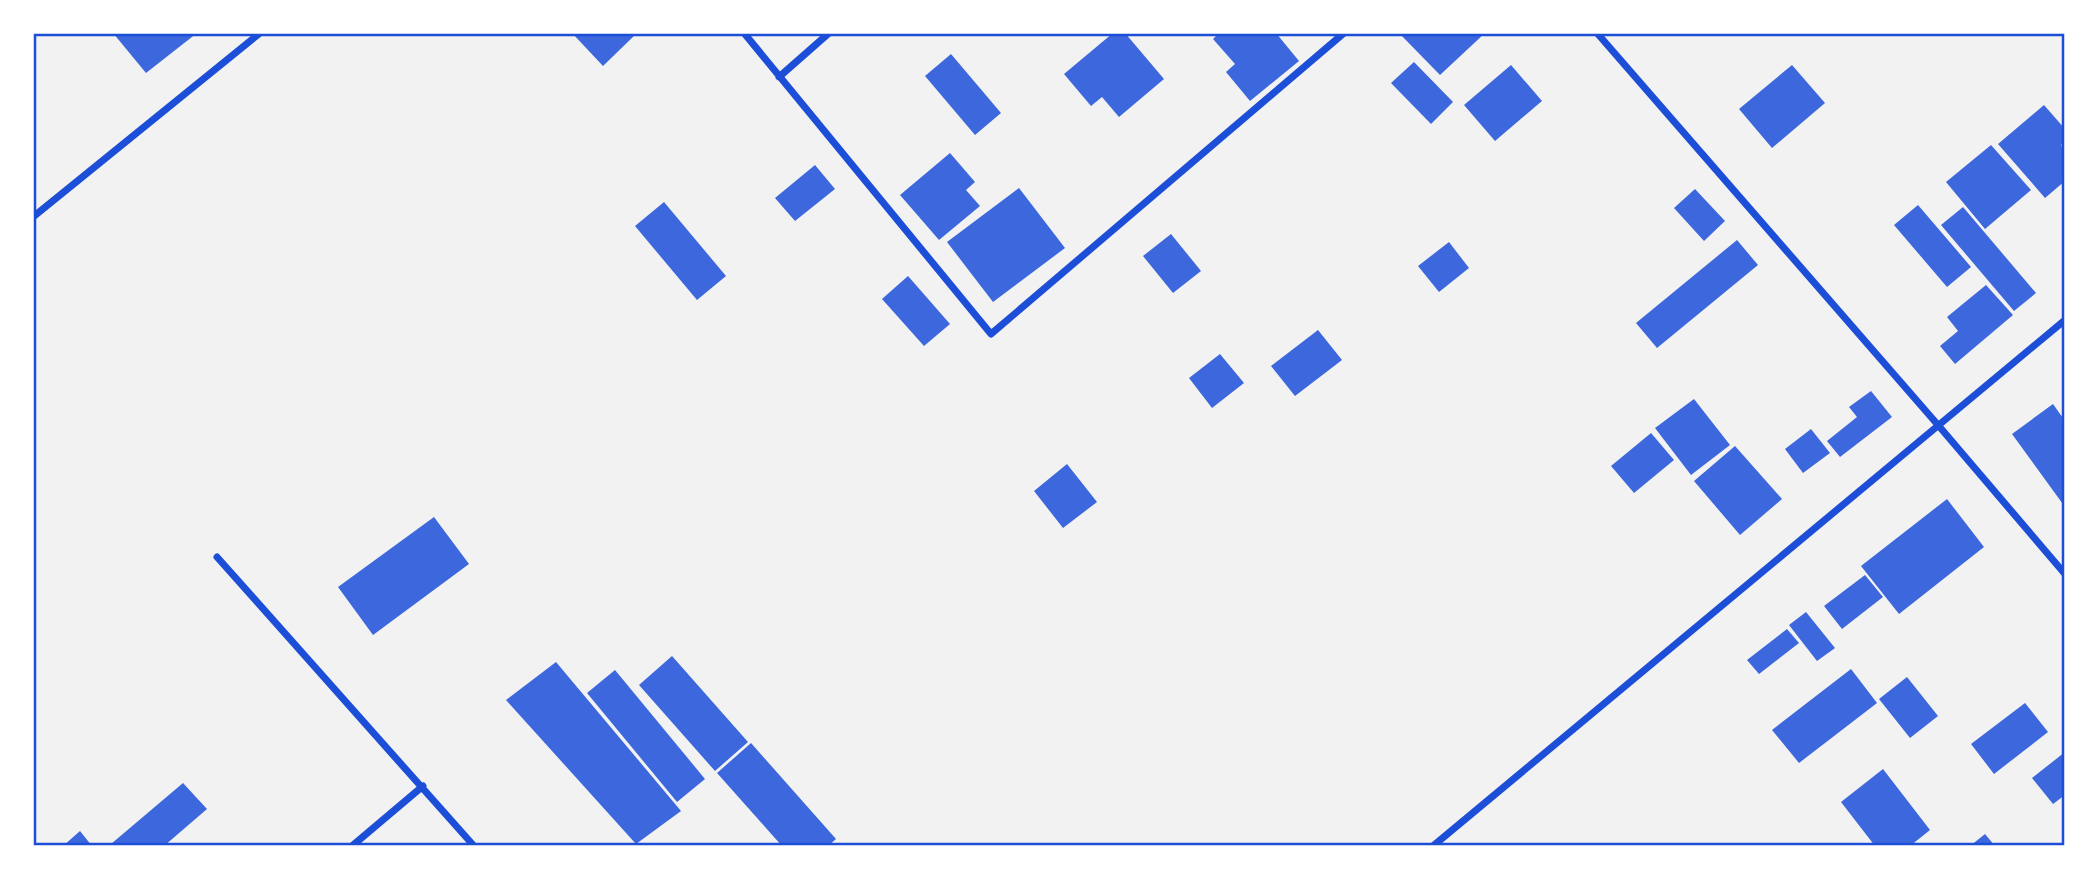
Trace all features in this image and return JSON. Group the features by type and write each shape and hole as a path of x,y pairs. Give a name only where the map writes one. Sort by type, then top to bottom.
{"street":[{"path":"33,217 260,33"},
{"path":"744,33 991,334 1343,33"},
{"path":"779,77 830,33"},
{"path":"1597,33 2065,574"},
{"path":"1433,846 2065,320"},
{"path":"217,556 474,846"},
{"path":"352,846 423,786"}],"building":[{"path":"113,33 197,33 146,73"},
{"path":"572,33 637,33 603,66"},
{"path":"1113,33 1125,33 1164,79 1119,117 1102,97 1091,106 1064,74"},
{"path":"1219,33 1276,33 1299,61 1250,101 1226,72 1235,64 1213,39"},
{"path":"1399,33 1485,33 1440,75"},
{"path":"951,54 1001,113 975,135 925,76"},
{"path":"1414,62 1453,102 1431,124 1391,83"},
{"path":"1511,65 1542,101 1495,141 1464,105"},
{"path":"1792,65 1825,103 1772,148 1739,109"},
{"path":"2044,105 2065,129 2065,142 2061,145 2065,149 2065,181 2045,198 1998,144"},
{"path":"1991,145 2031,190 1985,229 1946,182"},
{"path":"950,153 975,182 966,190 980,206 939,240 900,195"},
{"path":"815,165 835,189 795,221 775,198"},
{"path":"1019,188 1065,248 993,302 947,242"},
{"path":"1695,189 1725,221 1704,241 1674,208"},
{"path":"664,202 726,276 697,300 635,226"},
{"path":"1918,205 1971,267 1947,287 1894,225"},
{"path":"1963,207 2036,293 2014,311 1941,225"},
{"path":"1171,234 1201,271 1173,293 1143,256"},
{"path":"1737,240 1758,265 1657,348 1636,323"},
{"path":"1449,242 1469,268 1439,292 1418,266"},
{"path":"908,276 950,324 924,346 882,299"},
{"path":"1986,285 2013,315 1955,364 1940,346 1958,331 1947,317"},
{"path":"1318,330 1342,360 1295,396 1271,366"},
{"path":"1220,354 1244,383 1212,408 1189,378"},
{"path":"1871,391 1892,417 1840,457 1827,441 1857,417 1849,407"},
{"path":"1694,399 1730,445 1691,475 1655,428"},
{"path":"2053,404 2065,421 2065,507 2012,434"},
{"path":"1811,429 1830,453 1803,473 1785,449"},
{"path":"1651,433 1674,460 1634,493 1611,466"},
{"path":"1735,446 1782,499 1740,535 1694,481"},
{"path":"1067,464 1097,502 1063,528 1034,491"},
{"path":"1947,499 1984,547 1899,614 1861,566"},
{"path":"434,517 469,564 373,635 338,587"},
{"path":"1865,575 1883,597 1842,629 1824,606"},
{"path":"1806,612 1835,648 1817,661 1789,625"},
{"path":"1787,629 1799,643 1759,674 1747,660"},
{"path":"672,656 748,742 715,771 639,685"},
{"path":"556,662 681,811 636,844 506,700"},
{"path":"1851,669 1877,703 1799,763 1772,730"},
{"path":"615,670 705,779 677,802 587,693"},
{"path":"1907,677 1938,716 1910,738 1879,699"},
{"path":"2025,703 2048,732 1994,774 1971,744"},
{"path":"751,743 836,839 828,846 782,846 717,773"},
{"path":"2065,752 2065,795 2053,804 2032,778"},
{"path":"1883,769 1930,830 1910,846 1875,846 1841,802"},
{"path":"183,783 207,809 164,846 111,844"},
{"path":"80,831 92,846 63,846"},
{"path":"1985,834 1995,846 1970,846"}]}
